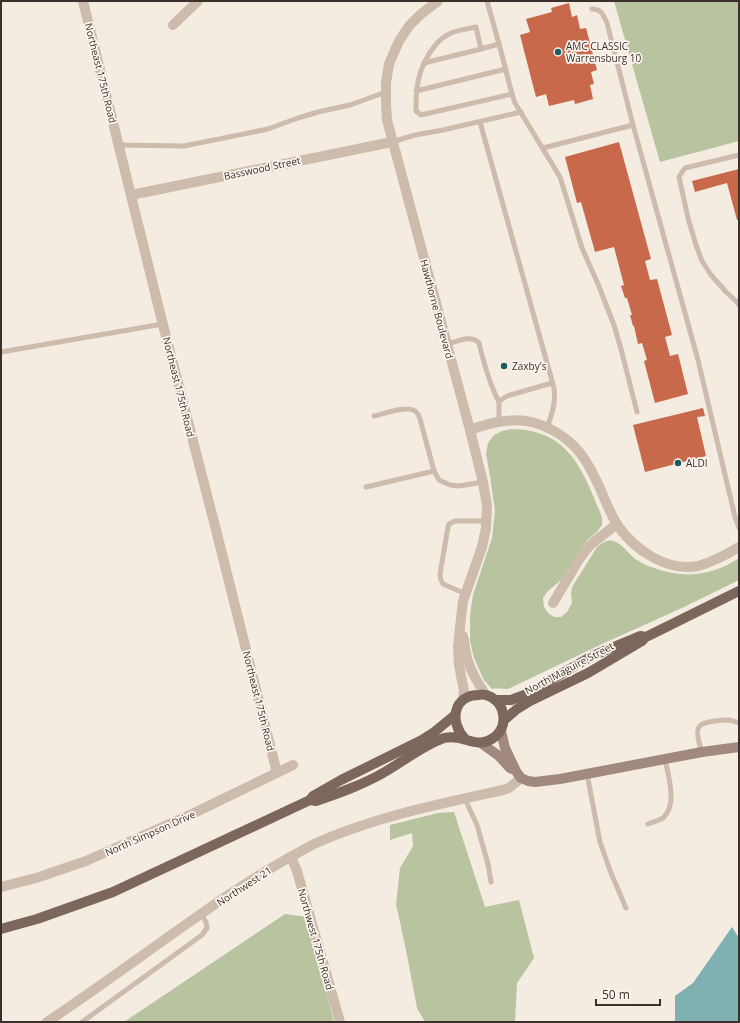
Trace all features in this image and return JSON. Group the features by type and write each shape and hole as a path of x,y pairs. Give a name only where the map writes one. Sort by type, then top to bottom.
{"main road":[{"name":"North Maguire Street","path":"504,720 517,709 530,701 588,673 642,641 646,637 739,591"},
{"name":"North Maguire Street","path":"496,700 511,700 527,694 592,656 640,636 646,637"},
{"path":"1,929 38,919 113,892 310,800 313,796 341,780 422,740 438,730 455,715 463,700 475,695 486,695 496,700 501,709 504,720 501,731 505,748 518,774"},
{"path":"455,715 456,726 465,739"},
{"path":"310,800 316,801 362,784 443,738 452,737 465,739 475,743 481,743 492,738 501,731"},
{"path":"481,743 499,756 510,768 528,781 543,782 702,752 739,747"}],"street":[{"name":"Northeast 175th Road","path":"83,1 277,773"},
{"path":"173,25 198,1"},
{"name":"Hawthorne Boulevard","path":"438,1 421,14 409,26 399,41 390,64 386,83 387,120 470,430 483,482 487,506 486,528 482,547 463,601 458,638 459,664 464,690 463,700"},
{"name":"Basswood Street","path":"131,195 392,142"},
{"path":"470,430 486,424 519,420 531,422 547,428 561,436 582,456 597,482 617,524 625,535 640,549 653,558 668,564 684,567 698,566 723,556 739,547"},
{"path":"553,603 580,558 590,545 617,524"},
{"name":"Hawthorne Boulevard","path":"460,631 464,637 470,667 486,695"},
{"name":"North Simpson Drive","path":"1,887 36,878 86,861 192,814 293,765"},
{"name":"Northwest 21","path":"47,1022 88,995 243,885 312,845 344,831 412,811 504,790 515,784 518,774"},
{"name":"Northwest 175th Road","path":"291,857 297,871 340,1022"}],"lane":[{"path":"487,1 515,103 560,177 582,248 614,325 637,412"},
{"path":"592,9 597,9 602,13 607,23 633,125 698,360 735,517 739,528"},
{"path":"481,49 476,27 452,33 437,42 424,63 420,73 416,91 416,111 421,115 512,94"},
{"path":"424,63 499,44"},
{"path":"416,91 506,68"},
{"path":"119,145 184,146 268,129 318,112 350,105 386,92"},
{"path":"392,142 415,135 521,112"},
{"path":"480,122 552,382 555,397 547,428"},
{"path":"543,148 633,125"},
{"path":"739,154 685,168 679,177 692,231 702,261 711,275 739,305"},
{"path":"1,352 163,324"},
{"path":"447,344 469,339 476,340 479,344 488,376 499,402 499,422"},
{"path":"499,402 507,396 552,382"},
{"path":"374,416 404,409 411,409 417,412 434,471 439,480 450,485 459,486 483,482"},
{"path":"366,487 434,471"},
{"path":"466,594 443,584 441,580 440,574 448,527 449,524 455,521 486,521"},
{"path":"702,752 697,733 700,725 719,720 730,720 739,723"},
{"path":"648,824 663,817 668,812 671,795 665,759"},
{"path":"587,774 600,842 626,908"},
{"path":"465,799 477,825 488,864 491,882"},
{"path":"82,1022 202,935 207,928 206,922 201,914"}],"green space":[{"path":"614,1 739,1 739,141 660,162"},
{"path":"512,429 532,431 548,437 561,445 572,456 580,469 602,517 602,525 597,532 587,540 561,580 548,591 543,598 544,607 548,613 554,617 561,617 567,612 572,603 572,587 597,547 607,541 617,542 634,558 644,564 679,574 700,574 710,572 739,558 739,580 508,689 492,689 484,680 474,658 470,641 470,615 473,595 492,538 495,511 486,454 488,443 494,435 502,431"},
{"path":"454,812 485,907 519,900 534,958 517,983 515,1022 425,1022 417,1008 396,904 400,868 413,846 412,833 390,840 390,825 438,813"},
{"path":"285,914 307,917 334,1022 124,1022"}],"water":[{"path":"732,927 739,938 739,1022 675,1022 675,996 693,983"}],"building":[{"name":"AMC CLASSIC Warrensburg 10","path":"569,3 572,17 577,15 580,29 586,28 597,70 591,72 594,84 590,85 593,99 575,104 574,100 549,106 546,94 536,97 520,35 530,32 526,19 552,12 551,8"},
{"path":"619,142 651,259 645,261 650,280 657,279 672,335 665,337 670,356 678,354 688,394 655,403 644,361 647,360 642,343 638,344 630,315 632,315 627,298 625,298 621,286 624,285 614,247 595,252 581,202 577,203 565,157"},
{"path":"739,169 739,220 737,220 727,183 695,192 692,181"},
{"path":"703,408 705,416 697,417 706,456 645,472 633,425"}],"place":[{"name":"AMC CLASSIC Warrensburg 10","path":"558,52"},
{"name":"Zaxby's","path":"504,366"},
{"name":"ALDI","path":"678,463"}]}
